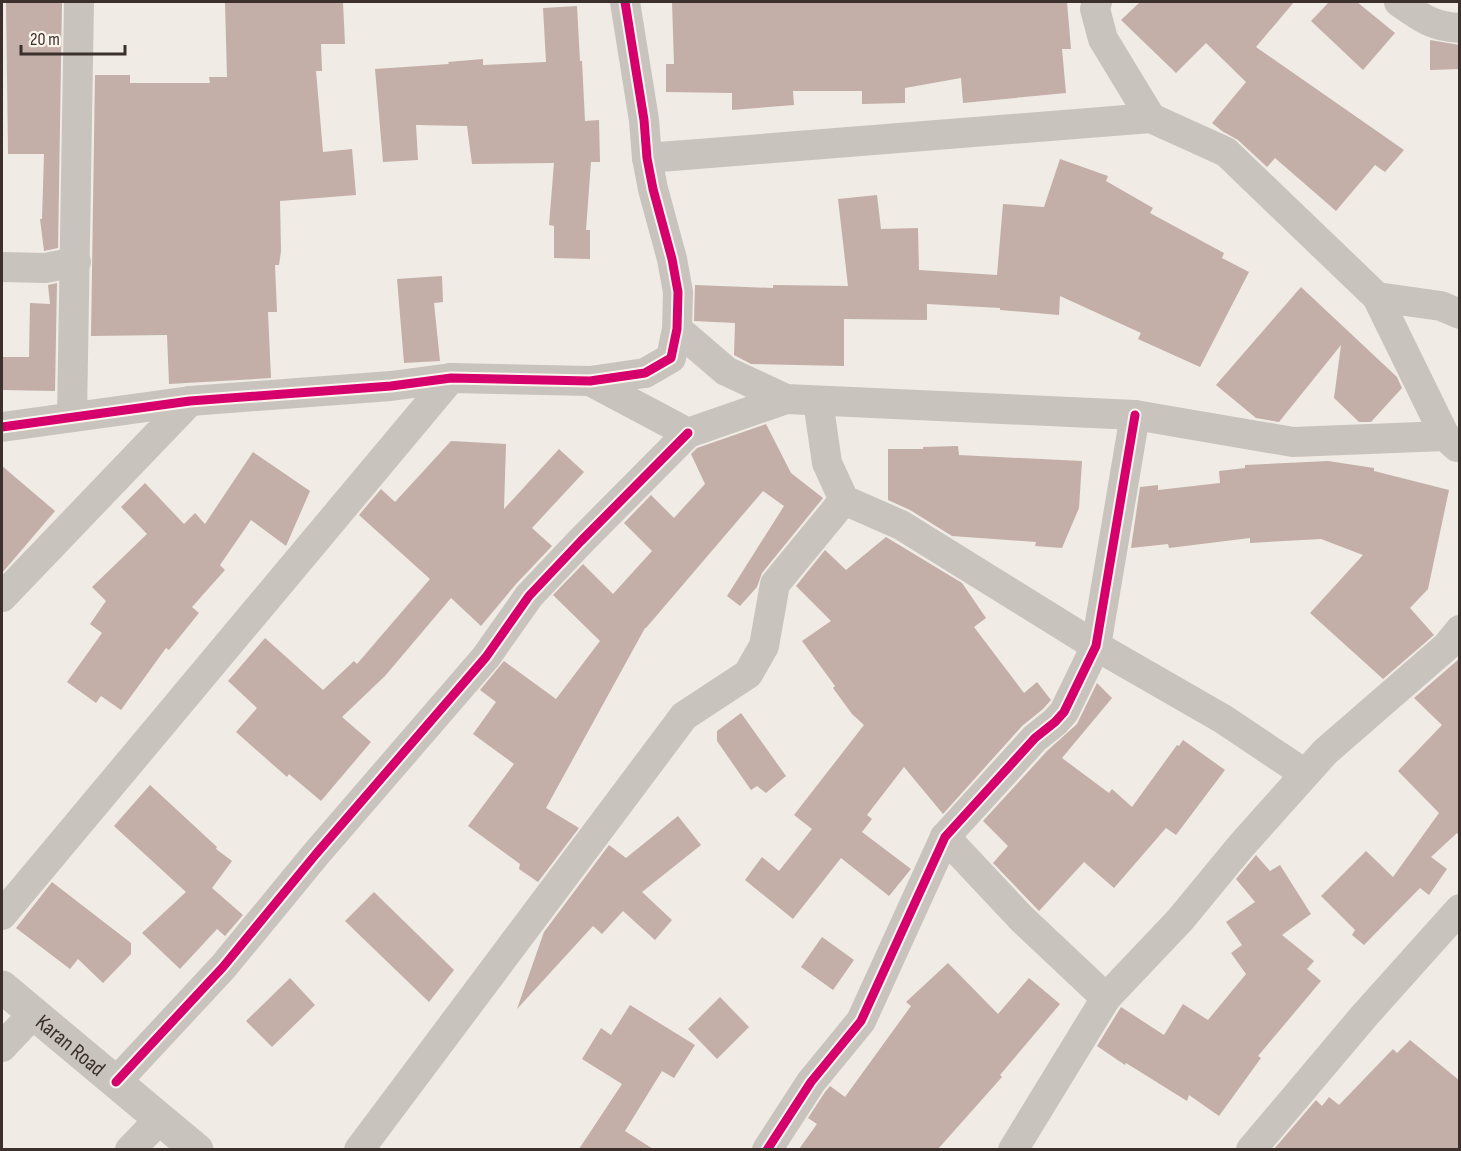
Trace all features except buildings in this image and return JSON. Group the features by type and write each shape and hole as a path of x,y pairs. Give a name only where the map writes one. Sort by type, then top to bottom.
{"street":[{"path":"72,417 79,2"},
{"path":"2,427 190,402 391,387 450,378 591,381 645,373 671,358 677,329 678,292 647,159 644,120 625,2"},
{"path":"1097,2 1095,9 1103,39 1151,117"},
{"path":"1399,2 1420,17 1441,27 1460,28"},
{"path":"647,159 1151,117 1226,152 1377,297 1452,443 1293,442 1135,415 786,399 726,371 677,329"},
{"path":"2,267 45,268 76,262"},
{"path":"1377,297 1441,306 1460,314"},
{"path":"2,915 450,378"},
{"path":"591,381 688,433"},
{"path":"116,1082 223,967 316,854 486,657 529,596 581,541 688,433 786,399"},
{"path":"818,401 827,463 844,500 901,525 1096,646 1223,718 1305,774"},
{"path":"2,597 190,402"},
{"path":"767,1149 811,1082 861,1021 945,837 1035,738 1064,712 1096,646 1135,415"},
{"path":"359,1149 684,716 748,674 764,646 775,584 844,500"},
{"path":"1013,1149 1106,998 1180,920 1241,846 1325,752 1447,646 1460,630"},
{"path":"945,837 1022,919 1106,998"},
{"path":"1251,1149 1364,1016 1460,909"},
{"name":"Karan Road","path":"2,987 197,1149"},
{"path":"2,1047 33,1014"},
{"path":"130,1149 160,1119"}],"cycle path":[{"path":"2,427 190,401 391,386 451,378 590,381 645,373 671,358 677,329 678,292 647,158 644,120 625,2"},
{"path":"767,1150 811,1082 861,1021 945,837 1035,738 1064,712 1096,646 1135,415"},
{"path":"116,1082 223,967 316,854 486,657 529,596 688,433"}]}
